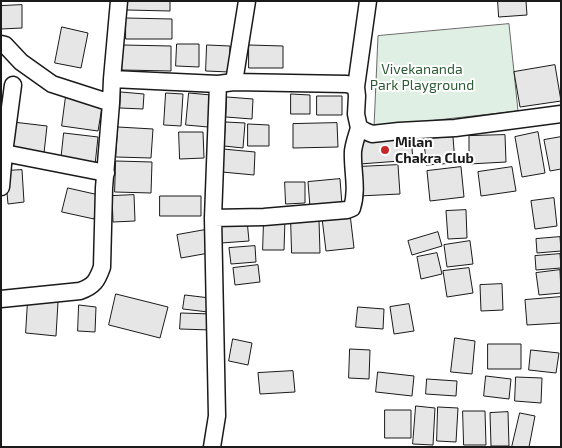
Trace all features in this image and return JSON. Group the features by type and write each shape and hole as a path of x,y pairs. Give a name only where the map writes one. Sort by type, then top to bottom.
{"street":[{"path":"1,299 80,291 90,288 98,279 102,267 112,79 120,1"},
{"path":"212,447 217,416 213,218 226,83 247,1"},
{"path":"213,218 264,217 352,208 355,199 353,151 359,128 356,114 356,87 368,1"},
{"path":"1,44 5,45 21,62 52,84 111,103"},
{"path":"112,79 226,83 347,84 356,87"},
{"path":"1,187 4,135 13,85"},
{"path":"359,128 372,134 455,128 561,114"},
{"path":"4,153 106,173"}],"green space":[{"name":"Vivekananda Park Playground","path":"509,24 518,111 374,127 378,36"}],"building":[{"path":"127,1 170,1 170,11 127,10"},
{"path":"498,1 526,1 527,15 499,17"},
{"path":"22,5 22,28 1,29 1,6"},
{"path":"126,18 172,19 172,39 126,39"},
{"path":"62,27 88,33 81,68 55,63"},
{"path":"177,44 199,44 199,67 176,66"},
{"path":"123,45 171,46 171,71 122,70"},
{"path":"207,45 230,46 229,72 206,71"},
{"path":"249,45 283,46 283,68 249,68"},
{"path":"555,65 561,101 520,107 514,72"},
{"path":"121,92 144,94 143,109 120,108"},
{"path":"166,93 183,94 181,126 164,125"},
{"path":"189,93 211,95 208,127 186,125"},
{"path":"291,94 310,95 310,114 291,114"},
{"path":"66,96 103,101 98,131 62,126"},
{"path":"317,96 342,96 342,115 317,115"},
{"path":"227,97 253,99 252,119 226,117"},
{"path":"13,122 47,126 44,153 10,149"},
{"path":"226,122 245,123 243,148 224,146"},
{"path":"337,123 338,147 293,148 293,124"},
{"path":"248,124 269,125 269,146 248,146"},
{"path":"118,127 153,129 151,158 116,157"},
{"path":"179,132 203,132 204,158 180,159"},
{"path":"538,132 545,173 522,177 515,137"},
{"path":"64,133 98,137 95,165 61,161"},
{"path":"505,135 506,162 469,164 469,136"},
{"name":"Milan Chakra Club","path":"411,137 413,160 360,164 358,141"},
{"path":"453,137 455,163 426,165 424,139"},
{"path":"561,137 561,169 550,171 544,140"},
{"path":"223,149 255,152 254,175 222,172"},
{"path":"116,161 152,162 151,193 115,192"},
{"path":"398,165 400,194 359,196 357,167"},
{"path":"461,167 464,197 430,201 427,171"},
{"path":"512,167 516,191 481,196 478,172"},
{"path":"22,170 24,202 8,204 5,171"},
{"path":"340,179 342,205 310,207 308,182"},
{"path":"285,182 305,182 305,203 286,204"},
{"path":"68,188 99,195 94,219 62,212"},
{"path":"134,195 135,221 113,222 112,196"},
{"path":"160,196 201,196 201,216 160,216"},
{"path":"554,198 557,226 535,229 531,201"},
{"path":"466,210 467,238 448,239 446,211"},
{"path":"350,214 354,248 326,251 322,218"},
{"path":"264,219 285,219 284,250 263,250"},
{"path":"247,220 249,241 221,243 220,221"},
{"path":"291,220 319,220 320,253 292,253"},
{"path":"205,230 209,253 181,258 177,235"},
{"path":"438,232 442,246 412,255 408,241"},
{"path":"560,237 561,251 537,253 536,239"},
{"path":"470,241 473,264 447,267 444,245"},
{"path":"255,246 256,262 231,264 229,248"},
{"path":"437,253 442,274 421,279 417,257"},
{"path":"560,254 561,268 536,270 535,256"},
{"path":"258,265 260,282 235,285 233,268"},
{"path":"469,268 473,293 447,297 443,271"},
{"path":"560,270 561,293 539,295 536,273"},
{"path":"502,284 503,310 481,311 480,285"},
{"path":"116,294 168,307 160,338 109,325"},
{"path":"185,295 210,298 208,312 183,309"},
{"path":"561,297 561,323 527,325 525,300"},
{"path":"28,300 58,302 56,336 26,333"},
{"path":"409,304 414,331 394,334 390,307"},
{"path":"79,305 96,307 95,332 78,331"},
{"path":"358,307 384,309 383,329 356,327"},
{"path":"181,313 212,314 211,330 180,329"},
{"path":"455,338 475,341 472,374 451,372"},
{"path":"233,339 252,343 248,365 229,361"},
{"path":"488,344 521,344 521,369 488,369"},
{"path":"350,349 370,350 369,379 349,378"},
{"path":"531,350 559,353 556,373 529,370"},
{"path":"293,371 295,392 260,394 258,373"},
{"path":"378,372 414,376 412,396 376,392"},
{"path":"486,376 511,379 509,399 484,396"},
{"path":"516,377 542,378 541,403 515,401"},
{"path":"427,379 457,381 456,396 426,394"},
{"path":"416,406 435,408 433,445 413,444"},
{"path":"438,407 458,408 456,442 437,441"},
{"path":"385,410 411,410 411,438 385,438"},
{"path":"463,411 485,411 486,445 464,445"},
{"path":"508,412 509,446 491,446 490,413"},
{"path":"520,413 535,416 529,447 512,447"}],"place":[{"name":"Milan Chakra Club","path":"385,150"}]}
